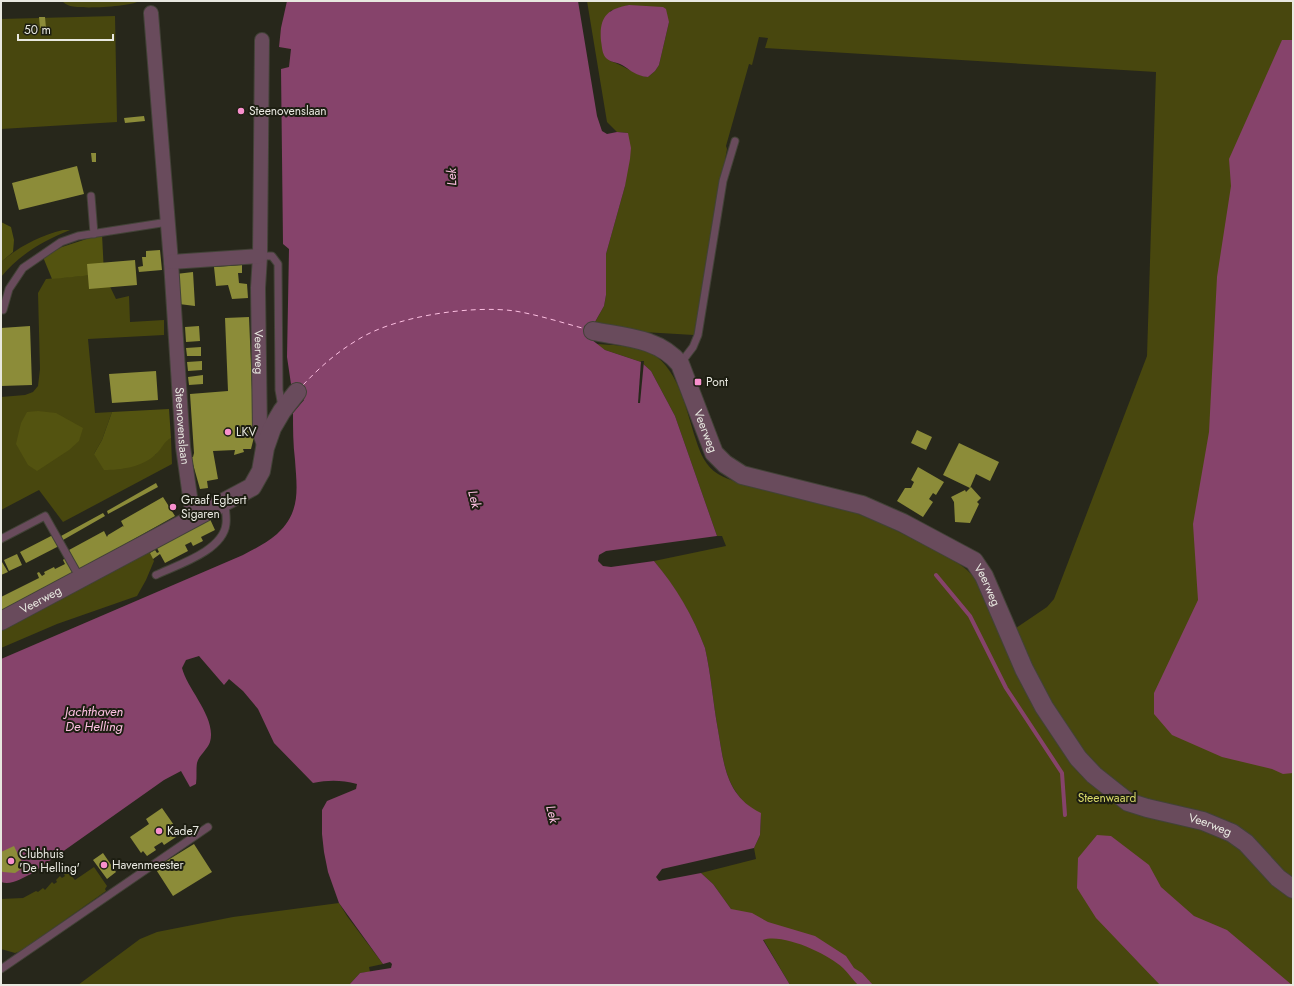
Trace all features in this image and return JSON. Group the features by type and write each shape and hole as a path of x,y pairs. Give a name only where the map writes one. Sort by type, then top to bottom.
{"street":[{"name":"Steenovenslaan","path":"151,13 171,262 183,447 193,518"},
{"path":"171,262 260,256 262,40"},
{"name":"Veerweg","path":"260,256 258,288 260,433 265,448"},
{"name":"Veerweg","path":"593,331 653,343 673,355 680,364 714,453 725,464 742,475 862,505 903,523 974,561 984,576 1024,668 1044,707 1078,758 1094,775 1128,802 1203,821 1226,830 1240,839 1278,878 1293,889"},
{"name":"Veerweg","path":"1,621 225,500 252,487 261,471 265,448 272,428 282,411 297,392"}],"lane":[{"path":"680,364 693,347 698,335 723,181 735,141"},
{"path":"91,196 94,234"},
{"path":"3,310 10,289 23,268 61,242 78,236 168,222"},
{"path":"260,256 272,256 278,264 279,390 282,411"},
{"path":"156,575 206,552 218,541 226,524 225,500"},
{"path":"1,539 45,516 80,579"},
{"path":"1,959 3,967 208,827"}],"green space":[{"path":"62,1 139,1 116,6 76,7 70,6"},
{"name":"Steenwaard","path":"587,1 1293,1 1293,985 873,985 870,983 869,985 790,985 763,939 731,909 713,884 701,873 756,859 754,848 760,835 761,814 740,798 729,778 722,755 705,648 683,602 654,561 726,546 722,536 717,536 675,416 651,371 641,362 605,350 595,344 640,349 657,357 666,366 679,389 702,455 710,468 718,474 738,482 822,501 854,512 901,533 950,558 974,577 992,599 1013,630 1047,607 1054,599 1147,356 1156,72 765,48 768,38 759,37 752,65 749,64 726,146 727,149 694,335 643,332 594,324 604,306 606,295 606,254 625,186 628,133 617,132 607,122","holes":["629,5 669,22 659,65 648,77 610,61 610,11"]},
{"path":"115,16 117,122 1,129 1,19"},
{"path":"63,230 70,230 32,249 8,269 1,277 1,262 8,256 23,246 46,235"},
{"path":"104,274 116,299 129,296 130,322 164,320 164,335 88,339 95,413 112,412 102,440 94,454 155,455 165,441 171,438 172,464 63,522 39,490 1,510 1,397 25,395 33,392 38,386 40,369 38,293 46,279"},
{"path":"149,550 154,561 137,596 57,624 1,648 1,627"},
{"path":"94,867 107,886 105,889 106,891 21,951 15,953 1,949 1,899 23,898 36,891 38,892 43,888 45,890 52,882 54,884 57,882 56,880 60,876 62,878 65,876 64,874 67,871 75,880"},
{"path":"339,903 383,964 369,967 370,972 360,973 349,985 78,985 140,939 157,932 233,917"}],"shaded area":[{"path":"1,222 11,227 14,240 13,252 1,262"},
{"path":"102,234 104,274 52,279 43,257 62,247"},
{"path":"169,409 171,438 166,441 156,454 145,462 132,467 104,470 94,454 102,440 112,412"},
{"path":"38,411 56,413 83,428 79,441 69,450 37,471 28,465 16,444 21,423 27,412"}],"water":[{"path":"287,1 578,1 597,116 602,131 607,134 617,132 628,133 631,148 625,186 606,254 606,295 604,306 587,336 605,350 641,362 651,371 675,416 717,536 606,551 599,555 598,561 603,566 611,567 654,561 670,581 689,613 705,648 722,755 729,778 740,798 749,806 761,813 760,835 754,848 662,869 656,877 659,881 701,873 713,884 731,909 752,913 768,922 815,936 846,956 854,968 862,973 873,985 858,985 836,962 816,951 782,939 772,939 763,940 790,985 349,985 360,973 391,968 392,964 390,962 383,964 339,903 328,872 324,852 322,810 327,801 356,789 357,784 335,781 313,783 274,743 258,709 243,691 229,679 224,685 199,656 186,660 182,668 189,685 206,714 211,733 209,745 197,763 196,784 190,787 181,771 164,780 31,874 13,882 1,882 1,659 243,555 265,543 277,534 285,526 294,509 297,490 293,442 293,413 304,400 291,384 287,357 289,249 283,244 281,69 289,67 291,49 279,47 281,28"},
{"path":"629,5 663,7 666,9 669,22 659,65 648,77 636,74 623,65 609,60 603,52 601,26 603,20 615,9"},
{"path":"1282,40 1293,40 1293,773 1283,774 1272,769 1222,757 1172,735 1154,714 1154,693 1198,600 1193,524 1209,432 1217,277 1231,186 1229,159"},
{"path":"1097,835 1111,836 1149,865 1161,887 1194,916 1227,930 1292,985 1160,985 1096,918 1077,888 1078,858"}],"pier":[{"path":"641,361 644,361 640,403 638,403"}],"building":[{"path":"39,17 45,17 46,28 40,28"},
{"path":"144,116 145,121 125,123 124,118"},
{"path":"91,153 96,153 96,162 92,162"},
{"path":"77,166 84,194 19,210 12,183"},
{"path":"160,250 162,270 139,272 138,267 143,266 142,257 146,257 146,251"},
{"path":"135,260 137,285 89,289 87,264"},
{"path":"242,265 242,273 238,273 239,283 247,284 248,298 232,299 228,285 216,286 214,267"},
{"path":"193,272 195,306 179,304 176,274"},
{"path":"249,317 254,437 251,449 243,449 244,452 234,455 235,450 213,451 218,479 207,481 208,488 200,489 191,457 193,457 194,453 190,394 228,391 225,318"},
{"path":"30,326 32,385 1,386 1,328"},
{"path":"199,326 200,341 186,342 185,327"},
{"path":"201,347 201,356 187,356 186,348"},
{"path":"202,361 202,370 188,371 187,362"},
{"path":"156,371 158,400 112,403 109,374"},
{"path":"203,375 203,384 189,385 188,377"},
{"path":"917,430 932,437 926,450 911,443"},
{"path":"959,443 999,462 990,481 976,474 970,488 943,475"},
{"path":"918,467 944,482 936,495 933,493 929,499 933,502 923,517 897,501 905,488 911,488 914,482 911,480"},
{"path":"156,483 158,487 108,514 107,511"},
{"path":"971,487 981,498 977,502 979,504 970,523 955,522 954,502 951,497 965,490 966,492"},
{"path":"163,497 175,516 79,570 69,550 104,531 107,537 123,526 124,527 121,521"},
{"path":"103,513 105,516 63,540 61,536"},
{"path":"210,519 215,530 201,537 203,541 193,546 191,542 185,545 188,551 165,563 160,554 153,559 150,553 155,550 157,553 159,552 156,546"},
{"path":"53,535 59,546 26,563 20,552"},
{"path":"17,554 22,565 9,571 4,560"},
{"path":"65,558 73,573 1,612 1,597 39,578 37,573 39,572 42,576 45,574 44,572 65,564 63,560"},
{"path":"1,562 8,572 1,575"},
{"path":"162,808 176,828 171,831 176,837 164,845 162,842 154,847 156,850 147,856 143,851 141,853 130,837 149,824 146,819"},
{"path":"194,844 212,872 173,896 155,868"},
{"name":"Clubhuis 'De Helling'","path":"14,846 24,867 15,873 3,872 1,871 1,852"},
{"path":"103,853 116,872 107,879 93,860"}],"waterway":[{"path":"936,575 970,616 1006,688 1062,773 1065,815"}],"ferry route":[{"path":"303,385 329,360 359,339 375,331 413,318 456,311 515,311 586,329"}],"place":[{"name":"Steenovenslaan","path":"241,111"},
{"name":"Pont","path":"698,382"},
{"name":"LKV","path":"228,432"},
{"name":"Graaf Egbert Sigaren","path":"173,507"},
{"name":"Kade7","path":"159,831"},
{"name":"Clubhuis 'De Helling'","path":"11,861"},
{"name":"Havenmeester","path":"104,865"}],"water label":[{"name":"Lek","path":"451,177"},
{"name":"Lek","path":"475,499"},
{"name":"Jachthaven De Helling","path":"94,718"},
{"name":"Lek","path":"553,814"}]}
